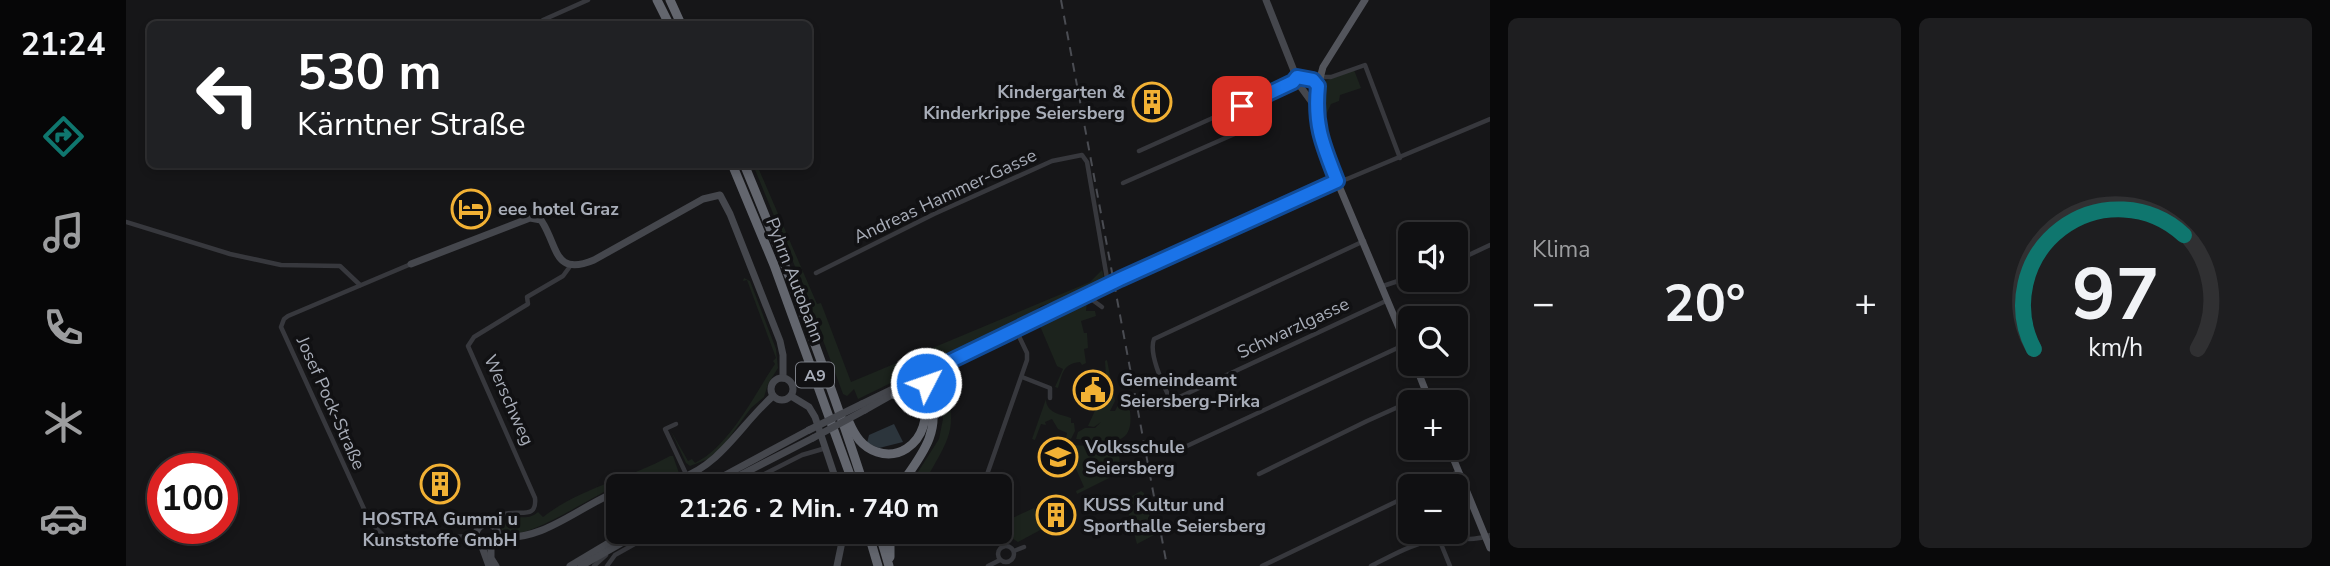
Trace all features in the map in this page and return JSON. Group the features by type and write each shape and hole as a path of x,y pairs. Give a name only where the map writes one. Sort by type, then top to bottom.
{"highway":[{"path":"657,0 668,21"},
{"path":"670,0 680,21"},
{"name":"Pyhrn Autobahn","path":"734,168 774,265 850,474"},
{"name":"Pyhrn Autobahn","path":"746,168 783,260 860,474"},
{"path":"925,387 930,371"},
{"path":"836,404 844,411 853,433 868,449 885,454 900,452 918,439 925,420 924,407 915,387 916,379"},
{"path":"908,474 925,450 933,429 934,413 925,387 916,379"},
{"path":"895,395 912,394 920,400"},
{"path":"872,544 878,566"},
{"path":"883,544 890,566"},
{"path":"890,544 890,566"}],"main road":[{"path":"1266,0 1301,78 1300,86 1316,108"},
{"path":"1365,0 1323,67 1316,108 1320,136 1337,181 1398,323"},
{"path":"1301,78 1323,67"},
{"path":"1301,78 1318,86"},
{"path":"1300,86 1311,89 1318,86"},
{"path":"729,474 1016,329 1337,181"},
{"name":"Werschweg","path":"571,265 594,260 703,200 720,195 780,341 783,378"},
{"path":"411,264 530,218 541,220 558,256 571,265"},
{"path":"783,378 792,383 791,396 784,400 773,396 772,384 776,379 783,378"},
{"path":"864,407 895,395 916,379"},
{"path":"690,474 719,456 761,406 773,396"},
{"path":"791,396 811,410 827,447 835,474"},
{"path":"740,474 811,434"},
{"path":"1454,460 1488,536 1490,548"},
{"path":"498,537 531,535 606,497"},
{"path":"489,566 475,536 481,524 491,524 497,530 498,537 491,545 491,558 496,566"},
{"path":"481,544 491,545"},
{"path":"569,566 607,544"},
{"path":"581,566 620,544"},
{"path":"837,566 842,544"}],"street":[{"path":"543,20 589,0"},
{"path":"1320,77 1331,77 1366,65 1400,158"},
{"path":"1139,150 1301,78"},
{"path":"1123,183 1246,129 1249,122 1242,106"},
{"path":"1337,181 1400,158 1490,118"},
{"name":"Andreas Hammer-Gasse","path":"816,273 1052,161 1082,155 1086,158 1109,285"},
{"path":"126,222 230,254 281,265 340,266 360,285"},
{"name":"Schwarzlgasse","path":"1364,241 1154,340 1152,344 1155,360 1171,401 1388,299"},
{"path":"1468,255 1490,245"},
{"name":"Josef Pock-Straße","path":"411,264 288,316 281,327 370,523 390,539 475,536"},
{"name":"Werschweg","path":"491,524 501,514 525,514 532,510 535,507 535,498 468,345 474,337 528,304 527,297 563,276 571,265"},
{"path":"1383,286 1398,281"},
{"path":"1087,295 1102,307"},
{"path":"987,474 1027,360 1027,353 1016,329"},
{"path":"1174,452 1398,348"},
{"path":"1022,377 1050,388 1050,398"},
{"path":"1259,474 1367,421 1398,410"},
{"path":"676,424 665,429 686,474"},
{"path":"765,474 802,455 827,447"},
{"path":"1455,474 1459,472"},
{"path":"1262,566 1398,501"},
{"path":"1468,541 1488,536"},
{"path":"594,566 620,544"},
{"path":"607,566 615,555 635,544"},
{"path":"1371,566 1421,544"},
{"path":"1441,544 1450,566"},
{"path":"1000,560 998,552 1003,547 1011,547 1014,551"},
{"path":"1014,551 1024,547"},
{"path":"988,566 1000,560 1007,563 1012,561 1014,551"}],"shaded area":[{"path":"1354,70 1361,88 1340,95 1339,101 1331,104 1325,117 1325,81"},
{"path":"754,168 758,168 817,304 821,303 851,382 1090,282 1102,270 1105,281 1041,306 1028,316 858,399 854,389 847,396 843,394 801,281"},
{"path":"744,278 750,281 776,349 778,368 764,397 751,408 723,446 708,459 690,466 671,431 688,461 692,459 695,463 708,455 740,419 775,364 773,361 776,358"},
{"path":"1087,302 1086,311 1095,311 1096,316 1081,321 1084,333 1087,333 1088,348 1084,349 1086,363 1074,363 1067,367 1058,388 1055,387 1063,369 1057,366 1040,326"},
{"path":"1107,360 1115,401 1110,411 1115,411 1118,405 1129,402 1128,433 1115,441 1107,442 1076,439 1078,432 1085,428 1095,428 1101,422 1094,427 1088,426 1103,393"},
{"path":"935,378 943,379 950,407 950,428 948,438 929,474 917,474 939,439 943,419 933,382"},
{"path":"1046,399 1051,410 1071,418 1075,431 1071,439 1066,438 1067,433 1058,429 1052,419 1045,422 1046,425 1041,424 1035,440 1032,439"},
{"path":"894,424 903,442 879,448 867,443 869,435"},
{"path":"1066,446 1115,447 1119,452 1120,465 1109,478 1077,494 1076,491 1084,487"},
{"path":"673,456 679,473 630,474"},
{"path":"606,484 606,492 542,525 513,534 504,532 501,528 503,517 529,517 538,512 543,517"},
{"path":"1141,491 1144,493 1154,535 1137,544 1125,500"},
{"path":"1034,508 1044,528 1018,542 1013,539 1012,518"}],"railway":[{"path":"1061,0 1167,566"}],"place":[{"name":"Kindergarten & Kinderkrippe Seiersberg","path":"1152,102"},
{"name":"eee hotel Graz","path":"471,209"},
{"name":"Gemeindeamt Seiersberg-Pirka","path":"1093,390"},
{"name":"Volksschule Seiersberg","path":"1058,457"},
{"name":"HOSTRA Gummi u Kunststoffe GmbH","path":"440,484"},
{"name":"KUSS Kultur und Sporthalle Seiersberg","path":"1056,515"}],"route":[{"path":"926,383 930,371 1120,279 1337,181 1320,136 1316,114 1318,86 1313,80 1297,77 1293,82 1242,106"}]}
